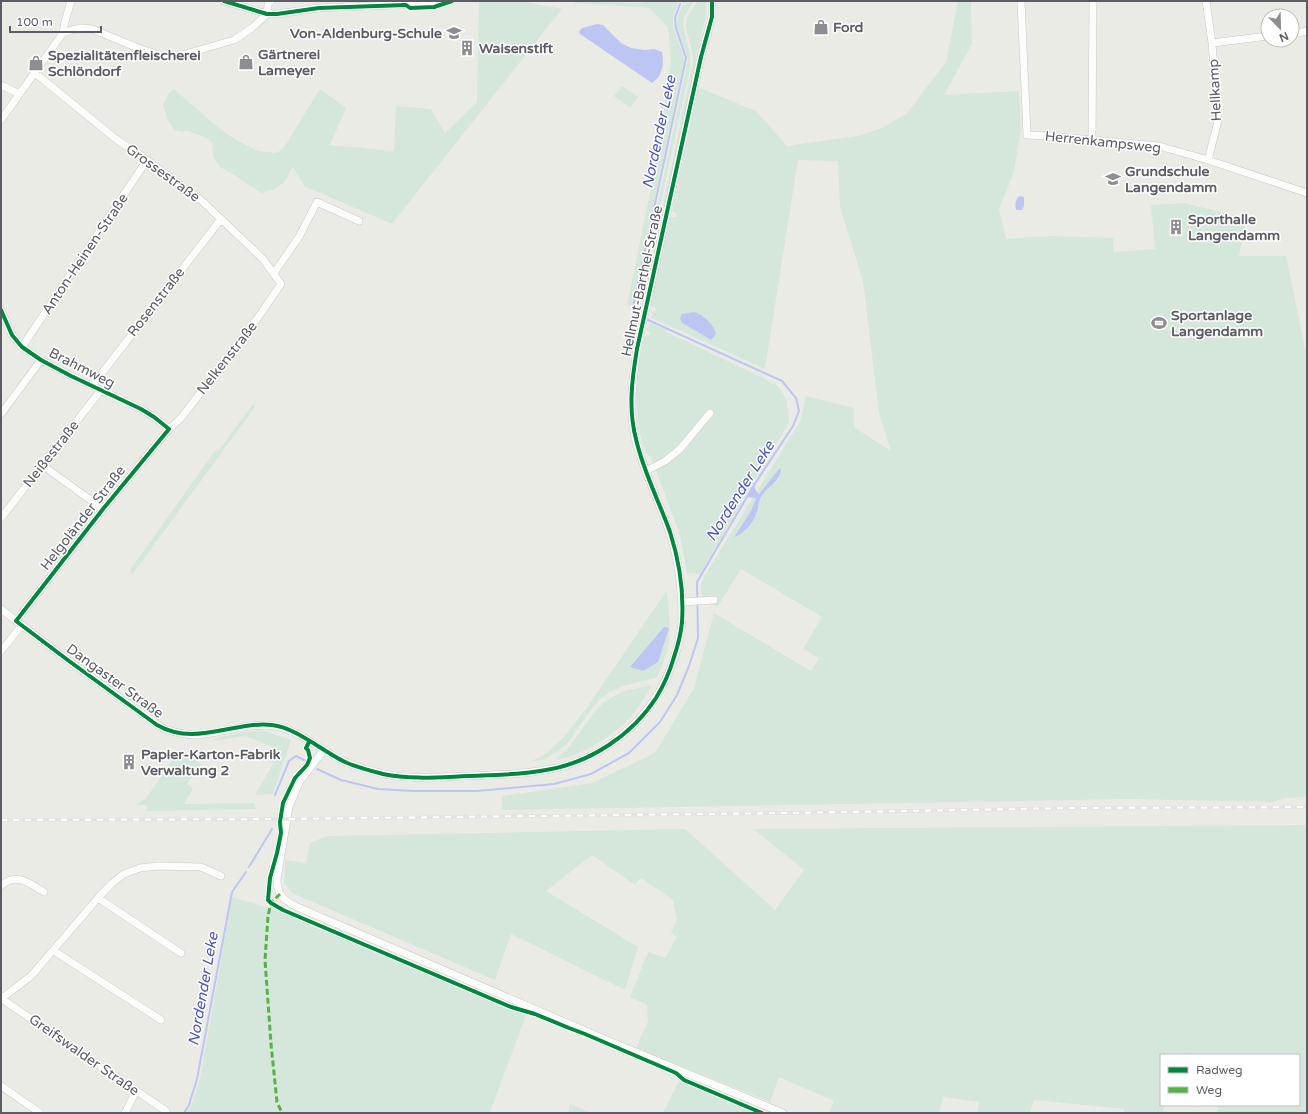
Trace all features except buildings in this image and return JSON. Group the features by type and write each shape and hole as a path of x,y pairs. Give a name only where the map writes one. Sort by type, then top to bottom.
{"street":[{"path":"1,120 63,33 71,1"},
{"path":"224,1 267,14 319,8 372,7 417,4 433,1"},
{"path":"63,33 81,28 92,29 138,48 162,56 175,57 234,40 252,28 267,14 268,4 271,1"},
{"name":"Hellmut-Barthel-Straße","path":"324,750 346,762 368,769 397,776 416,778 512,774 546,770 583,759 600,751 617,740 631,728 656,698 668,675 679,643 682,622 681,589 674,548 669,531 646,471 636,439 632,421 632,388 642,327 701,57 712,17 712,1"},
{"name":"Herrenkampsweg","path":"1021,1 1026,135 1159,146 1208,160 1307,193"},
{"path":"1092,140 1093,1"},
{"name":"Hellkamp","path":"1206,1 1212,43 1218,122 1208,160"},
{"name":"Hellkamp","path":"1212,43 1260,37"},
{"name":"Grossestraße","path":"35,73 116,139 190,192 263,259 281,284"},
{"path":"1,85 19,94"},
{"name":"Anton-Heinen-Straße","path":"22,347 147,160"},
{"path":"274,273 299,237 317,202 359,221"},
{"name":"Rosenstraße","path":"92,386 221,219"},
{"name":"Nelkenstraße","path":"169,429 181,418 252,325 281,284"},
{"name":"Brahmweg","path":"1,310 12,335 22,347 71,376 142,409 169,429"},
{"path":"1,414 42,360"},
{"name":"Neißestraße","path":"1,518 101,390"},
{"path":"646,471 665,461 680,449 710,414"},
{"name":"Helgoländer Straße","path":"1,651 19,623 103,510 169,429"},
{"path":"42,465 103,510"},
{"path":"682,602 714,600"},
{"name":"Dangaster Straße","path":"1,609 69,661 164,729 182,734 196,735 250,726 272,725 294,732 324,750"},
{"path":"324,750 300,781 289,807 277,879 277,886 280,894 285,900 295,906 444,970 783,1113"},
{"path":"2,999 31,976 98,898 111,884 124,874 140,868 157,866 201,867 221,876"},
{"path":"1,886 7,880 15,879 24,881 44,892"},
{"path":"98,898 181,953"},
{"path":"54,951 161,1020"},
{"name":"Greifswalder Straße","path":"2,999 166,1111"},
{"path":"1,1086 40,1113"},
{"path":"125,1113 136,1091"}],"green space":[{"path":"479,1 521,1 562,9 392,224 304,186 293,167 280,186 261,193 220,167 213,156 212,143 207,138 188,131 181,132 174,130 167,118 163,105 169,93 174,89 230,136 257,151 276,153 283,149 320,89 346,108 330,145 394,151 396,106 431,109 445,133 477,102"},
{"path":"577,1 637,3 653,1 679,1 673,17 673,24 682,50 684,61 632,305 627,306 657,159 671,61 668,27 649,8 578,3 573,6"},
{"path":"683,1 694,1 684,17 683,25 690,54 690,68 637,313 636,306 688,59 677,27 677,17 683,5 690,3 682,3"},
{"path":"697,1 706,1 706,14 642,307 693,62 686,23 687,18"},
{"path":"958,1 971,1 972,44 944,95 1019,91 1021,129 1014,172 999,209 1006,239 1052,236 1113,238 1114,252 1155,249 1151,205 1185,203 1247,219 1239,256 1286,256 1305,348 1307,348 1307,797 1285,798 1273,802 1127,799 502,810 502,796 592,783 655,753 694,688 714,613 811,671 819,658 803,649 822,617 741,569 717,608 703,596 701,592 704,577 801,420 806,396 854,408 854,427 891,451 879,413 863,281 840,207 838,161 798,160 765,369 651,318 652,313 650,311 655,312 656,310 655,307 650,306 670,217 676,217 677,214 672,211 698,90 700,88 756,111 788,147 792,145 858,136 882,128 907,113 946,62","holes":["694,312 711,340 682,323 680,318 682,314","780,469 778,480 764,493 759,501 757,513 734,536 752,510 759,494"]},
{"path":"622,86 638,97 630,108 614,96"},
{"path":"650,323 776,384 787,400 789,422 700,574 687,573 680,535 651,457 646,451 639,431 636,393 637,374 644,338 650,335 650,332 646,329 648,329"},
{"path":"253,404 255,407 132,575 130,570 214,452 219,450"},
{"path":"667,590 670,624 668,646 662,667 656,678 623,686 609,693 599,700 593,707 567,744 545,760 532,761 547,753 564,737 586,709"},
{"path":"652,685 629,719 613,733 595,745 575,755 555,760 569,747 596,710 604,702 624,691"},
{"path":"262,730 291,740 273,794 255,795 273,764 269,761 275,748 246,736 211,741 230,735"},
{"path":"180,749 201,764 187,784 193,789 184,804 254,803 256,809 146,811 147,805 137,805 147,797"},
{"path":"1307,825 1307,1113 1217,1113 1218,1106 1300,1106 1300,1054 1160,1054 1160,1106 1165,1106 1163,1113 1124,1113 1124,1109 1034,1100 1030,1113 977,1113 979,1102 943,1097 939,1113 829,1113 834,1101 779,1077 770,1102 636,1048 648,1021 647,1005 630,997 648,952 665,958 677,937 671,933 677,920 673,900 641,878 635,885 592,855 546,891 638,947 625,990 511,934 495,980 292,893 284,883 285,860 306,863 310,843 327,836 685,829 775,910 804,870 754,829"},
{"path":"232,897 286,913 527,1013 490,1112 491,1113 187,1113 200,1079"},
{"path":"680,1079 754,1113 663,1113"},
{"path":"570,1104 591,1113 568,1113"}],"water":[{"path":"597,24 603,25 621,43 631,48 645,50 654,49 662,52 662,69 656,80 652,83 580,34 579,32 582,28"},
{"path":"1020,196 1024,197 1024,206 1022,210 1016,210 1016,202"},
{"path":"694,312 708,320 713,327 716,334 711,340 682,323 680,318 682,314"},
{"path":"780,468 781,470 778,479 761,497 756,516 751,524 734,537 751,511 756,499 747,497 754,485 759,494"},
{"path":"664,627 669,628 658,662 643,671 630,667"}],"waterway":[{"name":"Nordender Leke","path":"642,317 636,314 633,307 686,58 676,28 675,18 680,4"},
{"name":"Nordender Leke","path":"317,769 341,780 378,789 414,791 477,791 554,784 591,774 629,753 660,722 677,695 689,666 698,638 697,582 754,485 793,426 799,411 796,398 782,381 646,319"},
{"name":"Nordender Leke","path":"275,795 289,761 296,756 306,761"},
{"name":"Nordender Leke","path":"249,867 272,829"},
{"name":"Nordender Leke","path":"184,1113 189,1105 197,1079 232,892 246,872"}],"railway":[{"path":"1,820 287,819 1074,808 1307,807"}],"marked path":[{"path":"280,894 271,903 268,916 265,960 277,1102 282,1113"}],"cycle path":[{"path":"224,1 267,14 319,8 406,5 410,8 434,7 452,1"},
{"path":"1,310 12,335 22,347 41,360 71,376 141,409 169,429 103,509 16,621 157,725 171,731 186,734 200,734 243,726 272,725 291,730 349,764 383,774 416,778 537,772 578,761 594,754 622,735 635,724 646,711 662,688 671,667 681,631 682,599 676,554 670,532 639,451 631,405 637,349 701,57 712,17 712,1"},
{"path":"309,742 306,748 310,758 307,765 295,778 283,803 280,822 281,833 270,878 268,900 271,903 283,910 511,1007 535,1014 585,1034 676,1073 684,1080 762,1113"}],"place":[{"name":"Ford","path":"821,27"},
{"name":"Von-Aldenburg-Schule","path":"454,33"},
{"name":"Waisenstift","path":"467,48"},
{"name":"Gärtnerei Lameyer","path":"246,62"},
{"name":"Spezialitätenfleischerei Schlöndorf","path":"36,63"},
{"name":"Grundschule Langendamm","path":"1113,179"},
{"name":"Sporthalle Langendamm","path":"1176,227"},
{"name":"Sportanlage Langendamm","path":"1159,323"},
{"name":"Papier-Karton-Fabrik Verwaltung 2","path":"129,762"}]}
